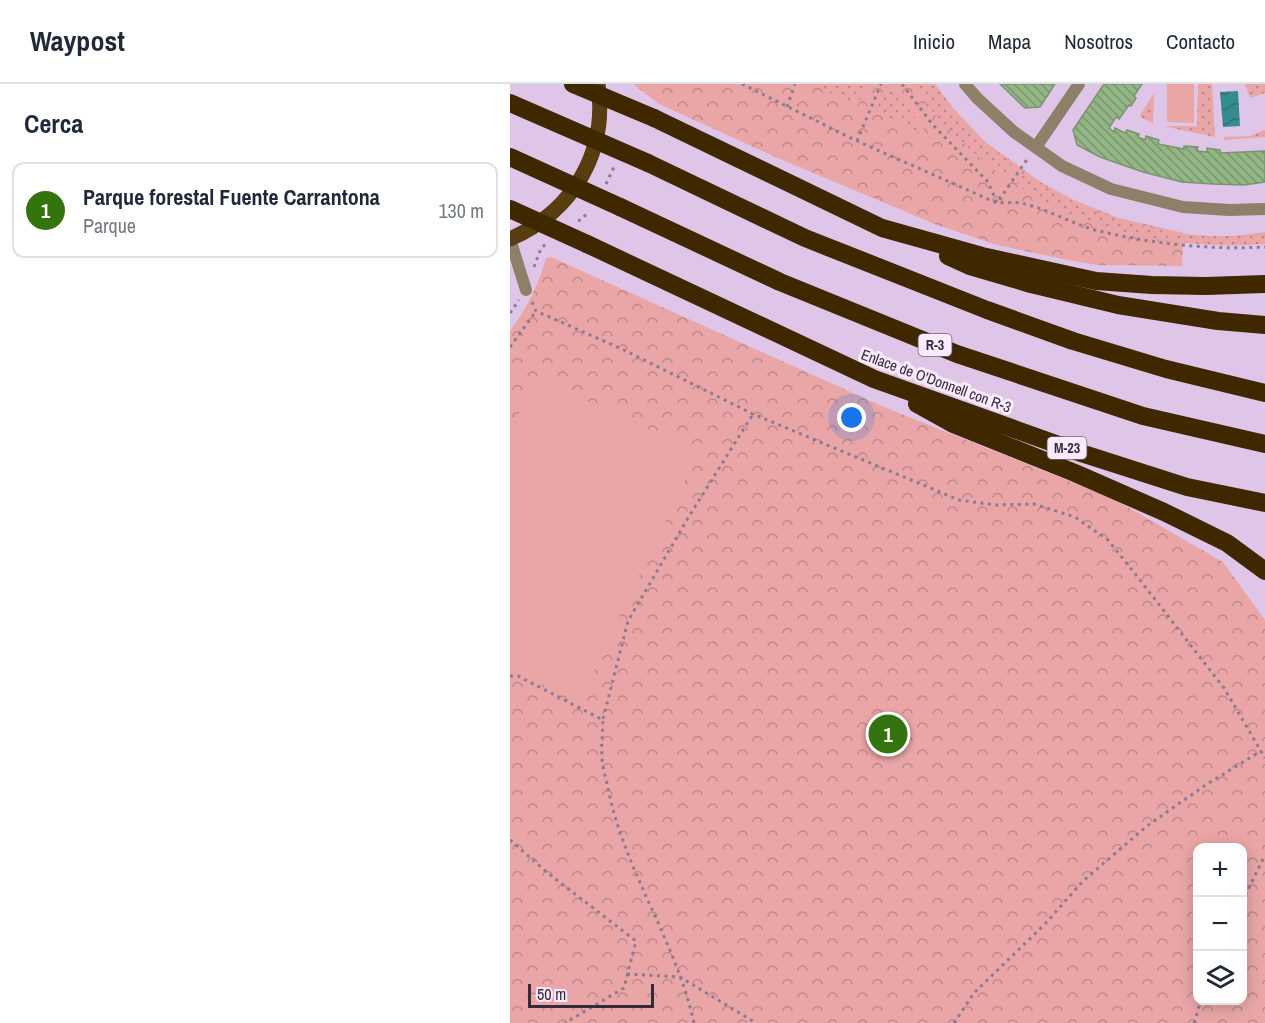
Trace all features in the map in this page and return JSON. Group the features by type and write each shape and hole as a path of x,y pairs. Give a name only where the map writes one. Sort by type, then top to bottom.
{"highway":[{"path":"573,84 654,118 882,228 970,266 1031,284 1118,305 1218,321 1265,325"},
{"path":"510,103 648,163 805,238 987,310 1073,341 1166,369 1265,393"},
{"name":"R-3","path":"510,157 780,282 957,354 1143,416 1265,444"},
{"name":"Enlace de O'Donnell con R-3","path":"510,209 874,380 1083,454 1187,487 1265,503"},
{"path":"882,228 982,256 1095,281 1206,286 1265,284"},
{"path":"874,380 953,424 1164,512 1227,543 1265,571"},
{"path":"1164,512 1224,552 1265,586"}],"main road":[{"path":"510,239 536,226 546,218 566,199 582,177 594,151 599,124 598,84"}],"street":[{"path":"965,84 1014,132 1062,166 1111,189 1183,207 1228,210 1265,209"},
{"path":"1036,147 1079,84"},
{"path":"510,239 526,290"}],"path":[{"path":"742,84 857,141 997,203 1020,203 1097,231 1150,241 1202,247 1265,247"},
{"path":"787,106 795,84"},
{"path":"857,141 881,84"},
{"path":"902,84 932,124 988,182 997,203"},
{"path":"997,203 1036,147"},
{"path":"526,290 536,311 624,350 753,414 960,500 996,505 1034,504 1075,517 1107,540 1136,574 1224,688 1265,758"},
{"path":"510,347 536,311"},
{"path":"694,1023 680,977 627,854 610,803 602,758 603,720 628,621 688,518 753,414"},
{"path":"510,676 518,676 603,720"},
{"path":"954,1023 974,993 1045,924 1083,881 1147,826 1204,786 1261,751"},
{"path":"510,840 549,874 636,940 624,988 565,1023"},
{"path":"1244,897 1265,855"},
{"path":"627,974 680,977 756,1023"},
{"path":"1194,1023 1199,1005"}],"green space":[{"path":"633,84 935,84 952,107 984,141 1042,183 1074,200 1119,218 1184,233 1182,266 1098,265 997,245 937,225 780,159 659,104"},
{"path":"810,84 868,84 858,105"},
{"path":"887,84 891,84 929,137 876,112"},
{"path":"912,84 935,84 952,107 984,141 1012,163 1003,177 954,134"},
{"path":"1167,84 1194,84 1194,123 1167,122"},
{"path":"1198,84 1212,84 1215,137 1163,126 1197,126"},
{"path":"1245,84 1265,84 1265,93 1250,98"},
{"path":"1154,93 1153,123 1140,115"},
{"path":"1265,130 1265,137 1224,140 1224,137 1250,136"},
{"path":"1024,174 1086,208 1125,222 1166,231 1208,236 1265,232 1265,244 1191,243 1116,230 1069,214 1016,185"},
{"path":"551,257 884,407 1112,498 1223,562 1265,620 1265,1023 510,1023 510,331 522,314 546,258"},
{"path":"536,377 698,453 579,701 510,668 510,432"}],"water":[{"path":"1238,91 1240,126 1223,127 1220,92"}],"building":[{"path":"1000,84 1055,84 1040,107 1025,108"},
{"path":"1104,84 1142,84 1131,106 1129,105 1119,119 1116,117 1109,128 1114,132 1115,128 1125,133 1127,130 1139,134 1138,137 1145,140 1146,136 1159,140 1158,144 1184,149 1184,146 1198,147 1197,151 1207,152 1207,148 1220,150 1221,153 1265,151 1265,182 1244,185 1182,182 1117,163 1077,145 1073,130"}],"place":[{"name":"Parque forestal Fuente Carrantona","path":"888,734"}]}
